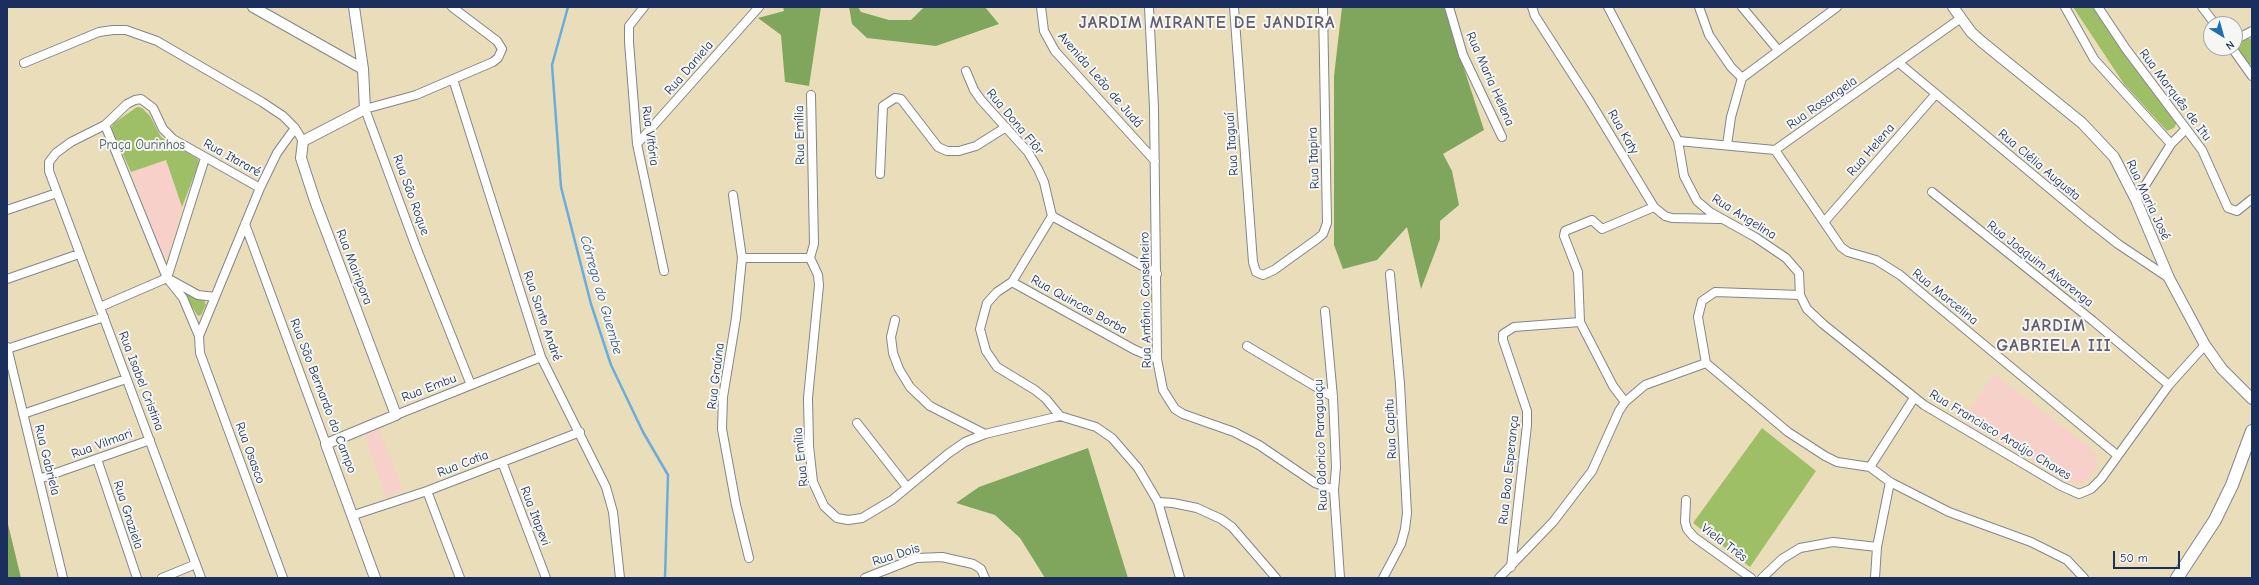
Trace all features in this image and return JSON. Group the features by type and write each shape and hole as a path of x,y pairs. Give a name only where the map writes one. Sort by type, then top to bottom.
{"main road":[{"path":"2177,578 2215,520 2232,485 2252,431"}],"street":[{"path":"253,7 363,69"},
{"name":"Rua São Roque","path":"354,7 363,69 365,109 416,247 471,385"},
{"path":"24,63 99,32 126,30 164,45 262,102 283,116 295,128 303,140 365,109 416,95 493,62 498,58 502,49 496,41 482,28 452,7"},
{"name":"Rua Vitória","path":"644,7 629,26 637,144 664,270"},
{"name":"Rua Daniela","path":"637,144 758,7"},
{"name":"Avenida Leão de Judá","path":"1042,7 1044,31 1055,51 1155,161"},
{"name":"Rua Antônio Conselheiro","path":"1149,7 1158,274 1157,359 1163,390 1175,409 1182,414 1234,432 1259,445 1315,483 1334,490"},
{"name":"Rua Itaguaí","path":"1234,7 1253,262 1256,272 1263,275"},
{"name":"Rua Itapira","path":"1263,275 1278,267 1317,239 1323,234 1327,223 1323,7"},
{"name":"Rua Maria Helena","path":"1449,7 1463,55 1502,138"},
{"name":"Rua Katy","path":"1532,7 1535,16 1591,103 1654,207 1665,216 1672,218 1724,219"},
{"name":"Rua Angelina","path":"1608,7 1678,141 1684,176 1698,201 1710,212 1755,237 1794,266 1800,279 1800,296"},
{"path":"1699,7 1709,35 1731,67 1742,78"},
{"path":"1742,7 1778,50"},
{"path":"1727,145 1731,117 1742,78 1837,7"},
{"name":"Rua Maria José","path":"1953,7 1982,42 2064,108 2100,141 2114,157 2136,200 2169,278 2205,344 2222,369 2252,399"},
{"path":"2065,7 2094,59 2171,144"},
{"name":"Rua Marquês de Itu","path":"2098,7 2119,39 2202,150 2228,208 2237,210 2252,199"},
{"path":"2202,7 2208,16"},
{"name":"Rua Rosangela","path":"1775,150 1961,18"},
{"path":"2243,36 2252,31"},
{"path":"2238,56 2252,76"},
{"name":"Rua Clélia Augusta","path":"1899,63 1935,95 2118,244 2169,278"},
{"name":"Rua Dona Flôr","path":"966,71 974,90 1028,152 1038,168 1044,182 1052,216"},
{"name":"Rua Santo André","path":"453,79 541,357 580,432 606,487 613,512 620,578"},
{"name":"Rua Emília","path":"811,95 814,244 810,258 818,275 819,285 808,398 809,446 813,482 824,506 837,518 848,520 862,518 873,513 965,442 985,434 1060,416 1075,419 1096,427 1112,438 1138,468 1158,502 1180,578"},
{"name":"Rua Helena","path":"1825,221 1935,95"},
{"path":"880,174 883,106 895,98 901,99 907,105 938,147 948,151 959,151 976,146 1006,127"},
{"name":"Rua Itararé","path":"105,125 127,104 142,99 153,108 166,134 205,158 260,188"},
{"name":"Rua Osasco","path":"105,125 166,278 183,298 199,336 200,353 283,578"},
{"name":"Rua Isabel Cristina","path":"105,125 71,142 56,153 49,162 49,171 201,578"},
{"name":"Rua Osasco","path":"199,336 260,188 277,153 295,128"},
{"path":"2136,200 2171,144 2186,129"},
{"name":"Rua Mairipora","path":"303,140 301,158 315,201 396,415"},
{"path":"1678,141 1775,150"},
{"name":"Rua Marcelina","path":"1775,150 1825,221 1841,247 1848,252 1876,260 1894,271 2117,455"},
{"path":"100,307 166,278 205,158"},
{"name":"Rua Joaquim Alvarenga","path":"1932,192 2169,385"},
{"path":"7,210 57,193"},
{"name":"Rua Graúna","path":"733,195 742,258 736,318 723,397 722,429 749,558"},
{"path":"1625,402 1613,386 1580,322 1578,272 1564,236 1568,229 1592,220 1602,229 1654,207"},
{"path":"1060,416 1046,399 1035,390 997,367 986,351 980,329 987,303 997,292 1012,282 1052,216 1158,274"},
{"name":"Rua São Bernardo do Campo","path":"245,224 326,444 354,515 375,578"},
{"path":"7,280 79,254"},
{"path":"742,258 810,258"},
{"name":"Rua Capitu","path":"1383,578 1401,544 1406,529 1407,513 1400,384 1390,274"},
{"path":"166,278 198,295 215,297"},
{"name":"Rua Quincas Borba","path":"1012,282 1135,350 1157,359"},
{"path":"1800,296 1716,292 1709,296 1702,301 1698,312 1706,363 1782,428 1825,456 1837,462 1870,467 1881,473 1890,482 1948,512 2031,542 2057,554 2072,564 2084,578"},
{"name":"Rua Francisco Araújo Chaves","path":"1800,296 1813,315 1914,398 1962,429 2061,486 2079,494 2092,488 2101,479 2169,385 2205,344"},
{"name":"Rua Odorico Paraguaçu","path":"1325,311 1333,397 1336,467 1334,490 1340,578"},
{"path":"7,348 104,317"},
{"path":"896,320 891,337 893,353 899,369 910,387 930,406 985,434"},
{"name":"Rua Boa Esperança","path":"1511,567 1527,425 1527,411 1503,340 1503,334 1514,327 1580,322"},
{"path":"1247,346 1333,397"},
{"name":"Rua Gabriela","path":"7,348 63,578"},
{"name":"Rua Embu","path":"326,444 541,357"},
{"path":"1499,578 1553,522 1592,471 1619,411 1625,402 1645,385 1706,363"},
{"path":"23,414 126,379"},
{"path":"1870,467 1914,398"},
{"path":"857,423 907,487"},
{"name":"Rua Cotia","path":"354,515 427,491 580,432"},
{"name":"Rua Vilmari","path":"39,479 150,440"},
{"name":"Rua Graziela","path":"97,459 137,578"},
{"name":"Rua Itapevi","path":"502,462 546,578"},
{"path":"1875,578 1877,547 1890,482"},
{"path":"427,491 460,578"},
{"name":"Viela Três","path":"1686,500 1685,522 1687,529 1694,537 1750,578"},
{"path":"1158,502 1173,503 1197,508 1221,519 1232,527 1276,578"},
{"path":"1762,578 1782,559 1800,548 1833,542 1877,547"},
{"name":"Rua Dois","path":"864,578 916,558 927,557 942,557 959,560 981,569 985,578"},
{"path":"162,578 196,564"}],"shaded area":[{"path":"166,160 182,207 169,255 164,258 131,172"},
{"path":"1994,374 2097,453 2096,466 2092,475 2082,483 2071,482 1963,420"},
{"path":"379,428 403,491 386,497 364,434"}],"green space":[{"path":"783,7 821,7 809,86 785,82 781,35 758,18 784,11"},
{"path":"849,7 858,7 861,12 889,20 911,20 924,7 985,7 999,24 936,46 867,38 852,24"},
{"path":"1342,7 1444,7 1484,130 1443,154 1452,171 1459,205 1440,221 1440,239 1421,289 1407,227 1377,260 1343,269 1334,245 1334,76"},
{"path":"2073,7 2096,7 2177,122 2174,128 2167,131 2124,84"},
{"path":"2252,38 2252,65 2244,62 2241,56 2243,56 2243,42"},
{"name":"Praça Ourinhos","path":"137,107 142,108 150,116 161,137 198,159 199,163 182,207 166,160 131,172 111,128 114,123"},
{"path":"186,293 204,300 206,305 201,315 198,316 184,295"},
{"path":"1762,428 1816,471 1750,567 1693,523"},
{"path":"1088,448 1128,578 1045,578 1020,538 995,515 956,503 979,487"},
{"path":"7,520 21,578 7,578"}],"waterway":[{"name":"Córrego do Guembe","path":"568,7 552,65 561,187 591,304 611,365 643,432 668,475 665,578"}],"district":[{"name":"JARDIM MIRANTE DE JANDIRA","path":"1207,23"},
{"name":"JARDIM GABRIELA III","path":"2054,336"}]}
